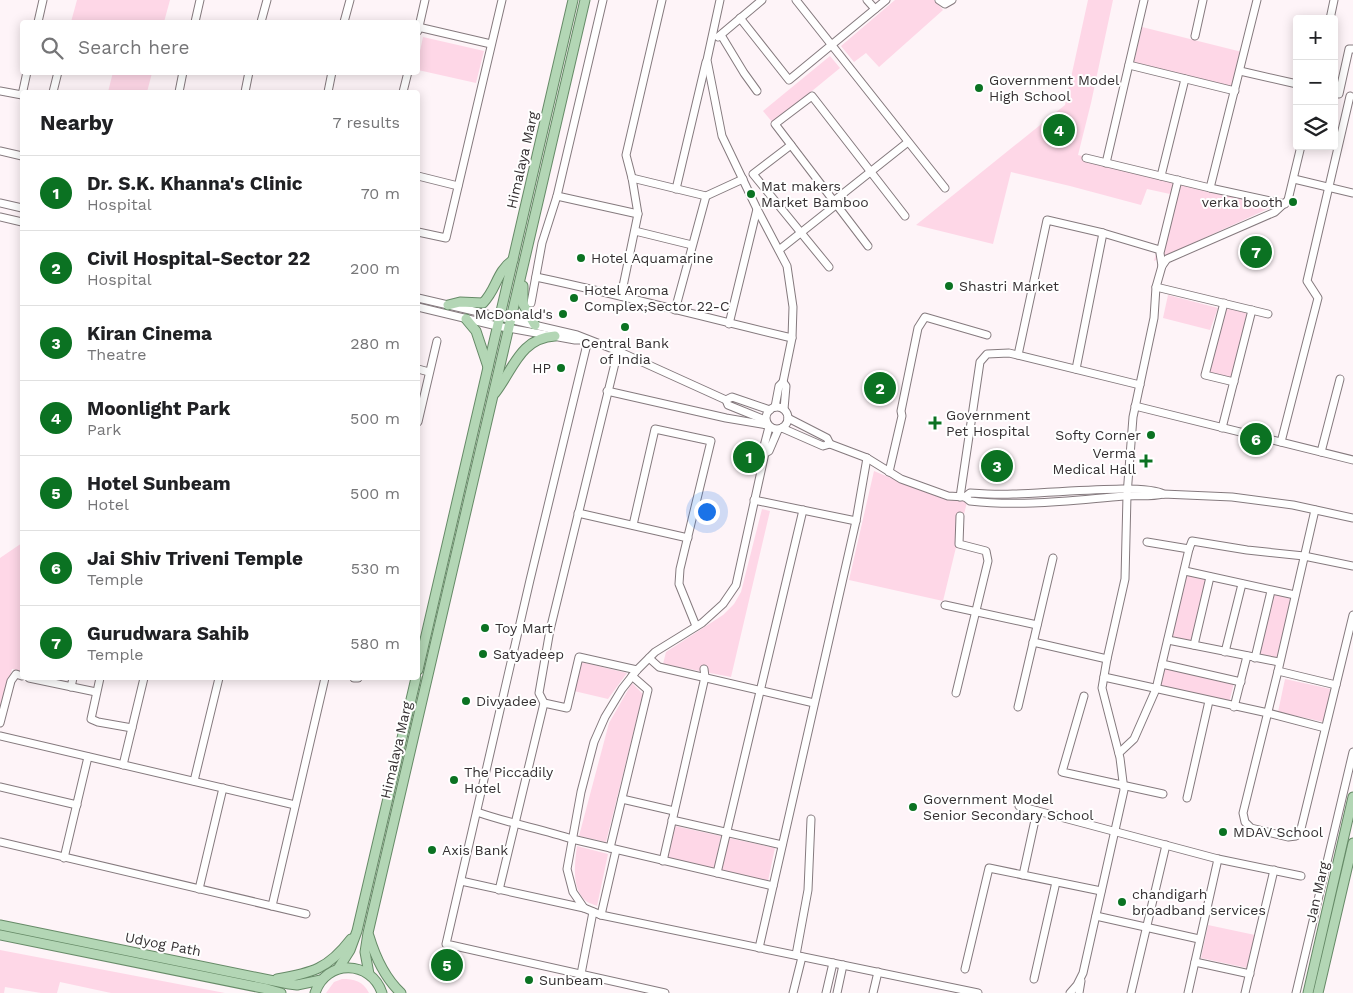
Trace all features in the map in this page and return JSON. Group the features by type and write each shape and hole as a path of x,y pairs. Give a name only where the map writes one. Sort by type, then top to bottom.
{"main road":[{"name":"Himalaya Marg","path":"420,661 573,0"},
{"name":"Himalaya Marg","path":"369,974 365,952 368,933 585,0"},
{"path":"448,305 460,302 483,303 491,295 504,266 513,260"},
{"path":"522,271 523,304 535,325"},
{"path":"466,318 476,330 488,367"},
{"path":"492,398 514,362 524,350 540,338 555,336"},
{"name":"Himalaya Marg","path":"338,969 350,950 357,931 416,680"},
{"name":"Jan Marg","path":"1308,993 1353,797"},
{"name":"Jan Marg","path":"1318,993 1353,843"},
{"name":"Udyog Path","path":"0,925 270,987 280,993"},
{"path":"270,987 314,971 330,962 357,931"},
{"path":"368,933 374,953 385,973 401,993"},
{"name":"Udyog Path","path":"0,935 270,987 322,980"},
{"path":"315,993 322,980 328,974 348,967 363,970 369,974 382,992"}],"street":[{"path":"38,20 43,0"},
{"path":"195,20 200,0"},
{"path":"262,20 267,0"},
{"path":"345,20 350,0"},
{"path":"420,21 425,0"},
{"path":"420,232 446,238 502,0"},
{"path":"531,303 541,247 557,196 603,0"},
{"path":"621,296 638,214 626,155 662,0"},
{"path":"676,189 720,0"},
{"path":"711,43 762,0"},
{"path":"796,0 944,188"},
{"path":"867,0 875,9"},
{"path":"740,18 789,80 886,0"},
{"path":"939,0 945,4 952,0"},
{"path":"1106,163 1144,0"},
{"path":"1195,36 1204,0"},
{"path":"1210,188 1257,0"},
{"path":"1331,15 1334,0"},
{"path":"420,29 491,44"},
{"path":"721,35 757,91"},
{"path":"1338,89 1349,48 1353,50"},
{"path":"584,908 573,892 567,869 581,792 594,742 605,717 634,673 655,652 696,626 723,604 736,585 765,453 763,450 767,424 766,416 772,408 779,386 783,382 792,338 794,307 787,266 722,136 707,60"},
{"path":"1129,65 1235,92"},
{"path":"1240,71 1293,83"},
{"path":"23,90 26,75"},
{"path":"54,90 57,75"},
{"path":"178,90 182,75"},
{"path":"245,90 248,75"},
{"path":"328,90 331,75"},
{"path":"404,90 407,75"},
{"path":"1161,176 1185,79"},
{"path":"0,91 20,95"},
{"path":"1281,442 1318,298 1307,281 1352,96 1338,93"},
{"path":"868,246 775,124 812,96 905,216"},
{"path":"779,250 908,142"},
{"path":"791,144 753,174 829,267"},
{"path":"1078,993 1124,786 1119,753 1102,688 1125,580 1127,492 1133,417 1154,318 1156,287 1162,266 1167,259 1275,212 1285,204 1294,179 1300,150"},
{"path":"0,151 20,156"},
{"path":"1086,158 1285,204"},
{"path":"420,176 458,186"},
{"path":"632,178 706,196 742,179"},
{"path":"1294,179 1353,193"},
{"path":"1162,266 1160,250 1178,180"},
{"path":"557,196 638,214"},
{"path":"675,310 706,196"},
{"path":"0,203 20,208"},
{"path":"729,324 757,208"},
{"path":"0,217 20,222"},
{"path":"1018,355 1047,220 1104,233 1160,250"},
{"path":"635,231 692,246"},
{"path":"1076,369 1104,233"},
{"path":"528,244 541,247"},
{"path":"536,277 792,338"},
{"path":"1156,287 1268,314"},
{"path":"420,298 555,336 575,340 588,340"},
{"path":"1224,303 1205,375 1234,382"},
{"path":"420,307 466,318 498,321"},
{"path":"1222,428 1252,310"},
{"path":"889,472 902,416 901,411 918,328 925,316 987,334"},
{"path":"510,324 535,325 577,335 618,351 726,400 728,406 767,424 822,446 830,444 867,458 901,479 948,496 962,497 970,493 1012,494 1158,490 1163,494 1232,497 1293,505 1353,518"},
{"path":"588,340 530,580 446,944 665,993"},
{"path":"420,413 436,341"},
{"path":"499,890 544,703 539,693 550,630 618,351"},
{"path":"962,497 980,362 987,354 1010,353 1140,385"},
{"path":"420,370 429,372"},
{"path":"1322,452 1340,379"},
{"path":"765,453 769,451 780,429 787,424 788,418 784,409 786,386 783,382"},
{"path":"607,391 726,418 767,424"},
{"path":"726,400 732,397 772,408 784,409"},
{"path":"1135,406 1353,460"},
{"path":"788,418 826,438 830,444"},
{"path":"633,525 655,429 711,441 680,568 679,584 696,626"},
{"path":"759,948 856,521 867,458"},
{"path":"754,500 856,521"},
{"path":"717,873 803,510"},
{"path":"1315,510 1243,813 1245,822 1251,828 1288,837 1296,836 1300,833 1353,615"},
{"path":"578,513 688,538"},
{"path":"956,693 988,561 986,551 959,544 960,516"},
{"path":"1119,753 1134,739 1156,689 1192,541 1247,550 1304,556 1353,566"},
{"path":"1148,542 1189,549"},
{"path":"1018,707 1053,558"},
{"path":"1185,571 1295,595"},
{"path":"1194,645 1210,577"},
{"path":"1225,652 1242,584"},
{"path":"1234,707 1240,682 1251,657 1271,591"},
{"path":"946,605 1037,625"},
{"path":"1168,640 1279,662"},
{"path":"1033,642 1107,659"},
{"path":"544,703 567,708 579,657 634,673 648,690 622,798 601,915"},
{"path":"649,658 659,667 814,703"},
{"path":"1162,664 1240,682"},
{"path":"663,861 706,677 704,669"},
{"path":"1278,671 1336,685"},
{"path":"0,723 11,681 16,674 20,675"},
{"path":"1104,677 1268,713 1326,728"},
{"path":"38,680 96,692"},
{"path":"71,687 73,680"},
{"path":"99,680 90,719 132,728"},
{"path":"123,765 144,680"},
{"path":"194,781 218,680"},
{"path":"272,906 325,680"},
{"path":"1084,696 1062,772 1163,794"},
{"path":"1187,798 1208,701"},
{"path":"0,736 295,805"},
{"path":"1296,993 1353,752"},
{"path":"64,858 88,757"},
{"path":"0,788 77,805"},
{"path":"199,889 223,788"},
{"path":"622,798 674,811"},
{"path":"1019,806 1218,859 1301,876"},
{"path":"1022,875 1037,811"},
{"path":"476,812 572,839 773,886"},
{"path":"672,820 782,845"},
{"path":"793,993 808,890 811,820"},
{"path":"0,842 306,914"},
{"path":"1131,993 1166,845"},
{"path":"1188,993 1218,859"},
{"path":"965,969 989,868 1102,891"},
{"path":"1245,993 1274,870"},
{"path":"461,881 584,908 601,915 978,993"},
{"path":"1034,979 1056,882"},
{"path":"581,974 593,912"},
{"path":"1096,916 1199,940"},
{"path":"1195,962 1250,974"},
{"path":"826,993 833,963"},
{"path":"837,993 843,965"},
{"path":"873,993 878,972"},
{"path":"1070,993 1077,985 1083,973"}],"shaded area":[{"path":"77,0 170,0 165,20 72,20"},
{"path":"895,0 934,0 943,10 879,67 866,53 854,62 841,46"},
{"path":"1088,0 1113,0 1078,155 1274,206 1154,261 1170,194 1147,189 1141,205 1011,172 993,244 916,225 1065,105"},
{"path":"1142,27 1242,52 1234,87 1134,62"},
{"path":"423,37 484,51 476,83 420,70 420,51"},
{"path":"830,56 840,68 773,123 763,111"},
{"path":"112,75 151,75 148,90 108,90"},
{"path":"1168,295 1218,308 1210,330 1163,318"},
{"path":"1224,303 1252,310 1234,382 1205,375"},
{"path":"874,471 920,490 967,502 943,601 849,580"},
{"path":"762,509 770,511 731,677 663,664 666,652 723,615 734,604 741,592"},
{"path":"20,544 20,671 12,669 0,716 0,558"},
{"path":"1187,574 1207,579 1192,642 1172,637"},
{"path":"1273,593 1296,598 1281,661 1258,656"},
{"path":"581,662 627,673 608,699 574,691"},
{"path":"1164,667 1234,683 1229,703 1159,687"},
{"path":"1285,679 1331,689 1324,722 1278,712"},
{"path":"632,683 643,694 606,842 579,836 609,723"},
{"path":"675,826 721,836 714,869 667,859"},
{"path":"729,838 775,848 768,881 721,871"},
{"path":"577,846 608,854 597,906 586,901 578,890 575,875"},
{"path":"1208,925 1255,935 1247,968 1201,958"},
{"path":"0,950 225,993 111,993 60,982 57,993 41,993 5,987 4,993 0,993"},
{"path":"342,979 358,981 369,993 326,993 334,982"}],"place":[{"name":"Government Model High School","path":"979,88"},
{"name":"Moonlight Park","path":"1059,130"},
{"name":"Mat makers Market Bamboo","path":"751,194"},
{"name":"verka booth","path":"1293,202"},
{"name":"Gurudwara Sahib","path":"1256,252"},
{"name":"Hotel Aquamarine","path":"581,258"},
{"name":"Shastri Market","path":"949,286"},
{"name":"Hotel Aroma Complex,Sector 22-C","path":"574,298"},
{"name":"McDonald's","path":"563,314"},
{"name":"Central Bank of India","path":"625,327"},
{"name":"HP","path":"561,368"},
{"name":"Civil Hospital-Sector 22","path":"880,388"},
{"name":"Government Pet Hospital","path":"935,423"},
{"name":"Softy Corner","path":"1151,435"},
{"name":"Jai Shiv Triveni Temple","path":"1256,439"},
{"name":"Dr. S.K. Khanna's Clinic","path":"749,457"},
{"name":"Verma Medical Hall","path":"1146,461"},
{"name":"Kiran Cinema","path":"997,466"},
{"name":"Toy Mart","path":"485,628"},
{"name":"Satyadeep","path":"483,654"},
{"name":"Divyadee","path":"466,701"},
{"name":"The Piccadily Hotel","path":"454,780"},
{"name":"Government Model Senior Secondary School","path":"913,807"},
{"name":"MDAV School","path":"1223,832"},
{"name":"Axis Bank","path":"432,850"},
{"name":"chandigarh broadband services","path":"1122,902"},
{"name":"Hotel Sunbeam","path":"447,965"},
{"name":"Sunbeam","path":"529,980"}]}
